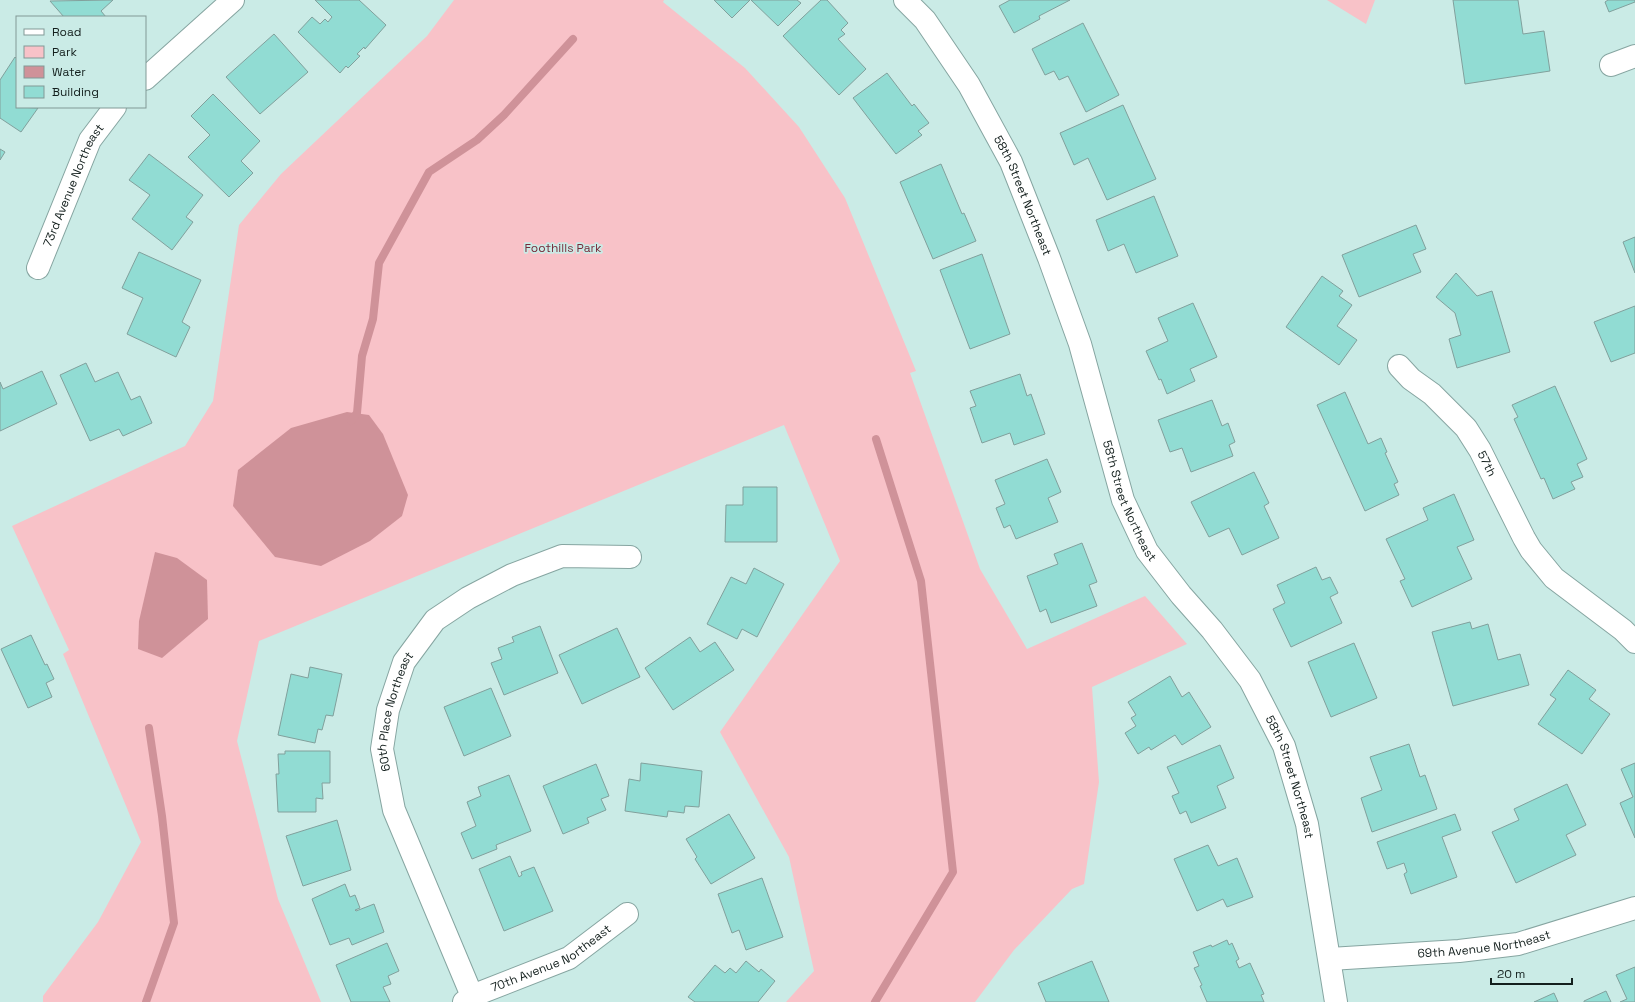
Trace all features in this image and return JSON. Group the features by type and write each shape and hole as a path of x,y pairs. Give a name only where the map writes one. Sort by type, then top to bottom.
{"street":[{"path":"146,78 233,0"},
{"name":"58th Street Northeast","path":"905,0 925,20 969,85 1011,162 1049,258 1080,344 1123,500 1147,551 1181,595 1212,630 1250,680 1284,746 1307,824 1336,1002"},
{"path":"1611,66 1635,56"},
{"name":"73rd Avenue Northeast","path":"38,268 90,140 114,108"},
{"name":"57th","path":"1399,366 1411,378 1432,394 1466,428 1480,450 1531,550 1554,578 1623,630 1635,642"},
{"name":"60th Place Northeast","path":"468,999 394,810 382,749 388,710 404,662 435,620 468,598 512,575 562,556 630,557"},
{"name":"69th Avenue Northeast","path":"1330,959 1459,952 1518,944 1635,908"},
{"name":"70th Avenue Northeast","path":"468,999 569,958 627,914"}],"green space":[{"name":"Foothills Park","path":"454,0 664,0 663,2 745,68 799,127 845,198 916,371 910,373 980,569 1027,649 1145,596 1187,644 1092,687 1099,782 1084,884 1072,889 1014,950 975,1002 786,1002 814,971 789,857 720,732 840,561 784,425 259,641 237,741 278,899 321,1002 43,1002 43,996 98,922 141,842 63,654 69,650 12,526 185,446 213,401 239,225 281,174 427,36"},
{"path":"1327,0 1375,0 1366,24"}],"water":[{"path":"347,412 369,415 383,434 408,495 402,516 370,541 321,566 275,557 233,506 238,470 291,428"},
{"path":"155,552 177,558 207,580 208,619 162,658 138,649 139,621"}],"building":[{"path":"113,0 101,11 105,16 63,16 50,1"},
{"path":"315,0 359,0 386,25 365,49 364,47 357,54 360,56 348,68 346,66 340,73 298,32 312,17 320,24 325,19 328,22 332,17"},
{"path":"714,0 750,0 732,18"},
{"path":"751,0 797,0 801,3 778,26"},
{"path":"821,0 827,0 848,23 841,30 845,34 838,39 866,69 839,95 783,36"},
{"path":"1010,0 1070,0 1039,16 1040,19 1014,33 999,6"},
{"path":"1453,0 1518,0 1523,34 1544,31 1550,71 1465,84"},
{"path":"1608,0 1635,0 1635,2 1609,12 1605,2"},
{"path":"1083,23 1119,95 1086,112 1068,76 1059,80 1054,71 1045,75 1032,49"},
{"path":"274,34 308,72 260,114 226,77"},
{"path":"15,57 16,108 38,108 21,132 0,118 0,80"},
{"path":"887,73 912,106 914,104 929,123 918,131 922,135 896,154 853,98"},
{"path":"213,94 260,141 241,161 253,173 229,197 188,157 210,135 191,116"},
{"path":"1123,105 1156,179 1107,200 1088,158 1074,165 1060,133"},
{"path":"0,149 5,152 0,160"},
{"path":"149,154 203,195 186,217 193,222 172,250 132,219 150,195 129,180"},
{"path":"941,164 962,214 964,213 976,241 933,259 900,182"},
{"path":"1154,196 1178,256 1136,273 1124,244 1108,251 1096,220"},
{"path":"1416,225 1426,249 1413,254 1421,272 1359,297 1342,255"},
{"path":"1635,237 1635,273 1623,242"},
{"path":"139,252 201,280 182,322 190,327 176,357 127,334 143,298 122,288"},
{"path":"982,254 1010,334 970,349 940,270"},
{"path":"1456,273 1477,296 1492,291 1510,352 1457,368 1449,339 1461,335 1455,313 1436,297"},
{"path":"1322,276 1343,291 1339,296 1352,305 1337,326 1357,340 1339,365 1286,327"},
{"path":"1193,303 1217,357 1190,369 1195,381 1167,394 1146,351 1168,341 1158,318"},
{"path":"1635,306 1635,353 1611,362 1594,322"},
{"path":"86,363 95,382 118,372 131,400 140,396 152,423 123,436 119,429 90,441 60,375"},
{"path":"42,371 57,404 0,431 0,382 3,389"},
{"path":"1020,374 1027,396 1031,394 1045,434 1014,445 1010,433 982,443 970,408 976,406 970,391"},
{"path":"1555,386 1587,459 1577,464 1583,477 1571,482 1575,489 1553,499 1544,478 1541,479 1514,419 1518,417 1512,405"},
{"path":"1345,392 1368,444 1381,438 1387,452 1385,453 1398,482 1394,484 1399,495 1365,511 1317,405"},
{"path":"1212,400 1222,426 1228,423 1235,442 1229,445 1233,456 1191,472 1182,448 1170,452 1158,420"},
{"path":"1047,459 1061,492 1048,498 1058,522 1016,539 1010,525 1004,528 996,508 1005,504 995,480"},
{"path":"1254,472 1269,503 1264,506 1279,538 1242,555 1229,528 1209,537 1191,502"},
{"path":"743,487 777,487 777,542 725,542 726,505 743,505"},
{"path":"1454,494 1474,540 1457,547 1472,579 1412,607 1400,581 1405,579 1386,539 1428,520 1423,508"},
{"path":"1082,543 1097,582 1089,585 1097,606 1051,623 1046,609 1040,612 1027,576 1058,564 1054,554"},
{"path":"1316,567 1322,580 1330,577 1338,593 1330,597 1342,623 1291,647 1273,609 1285,603 1277,585"},
{"path":"754,568 784,584 757,637 742,629 737,639 707,624 731,577 746,584"},
{"path":"1470,622 1472,629 1488,624 1498,660 1520,654 1529,685 1453,706 1432,632"},
{"path":"540,626 558,673 504,695 491,663 502,659 498,648 514,642 512,637"},
{"path":"617,628 640,677 582,704 559,655"},
{"path":"31,635 45,665 47,664 54,679 46,683 52,697 28,708 1,649"},
{"path":"690,637 700,652 715,642 734,670 673,710 645,668"},
{"path":"1354,643 1377,698 1331,717 1308,662"},
{"path":"310,667 342,674 333,716 326,715 322,730 318,729 315,743 278,735 291,674 308,678"},
{"path":"1568,670 1596,690 1589,699 1610,714 1582,754 1538,724 1556,699 1550,695"},
{"path":"1170,676 1182,697 1189,692 1211,727 1182,745 1175,735 1151,750 1149,747 1138,754 1125,733 1136,726 1131,718 1136,715 1128,702"},
{"path":"491,688 511,736 464,756 444,707"},
{"path":"1409,744 1420,777 1425,775 1437,809 1372,832 1361,798 1382,790 1370,757"},
{"path":"1220,745 1234,778 1217,786 1226,808 1191,823 1186,811 1180,814 1172,796 1179,793 1167,767"},
{"path":"285,751 330,751 330,783 322,783 323,799 316,798 316,812 278,812 276,774 279,774 278,754 285,754"},
{"path":"641,763 702,771 699,807 685,806 684,813 668,811 667,817 625,811 629,779 640,781"},
{"path":"1635,763 1635,838 1620,803 1633,797 1621,769"},
{"path":"596,764 609,796 601,799 606,810 587,818 589,823 563,834 543,786"},
{"path":"509,775 531,831 496,845 497,849 472,859 461,833 476,826 467,802 481,796 478,787"},
{"path":"1567,784 1586,825 1566,835 1576,855 1516,883 1492,832 1519,820 1514,809"},
{"path":"729,814 755,858 711,884 695,859 697,857 686,839"},
{"path":"1455,814 1461,830 1442,837 1457,877 1411,894 1404,874 1407,872 1404,863 1387,869 1377,842"},
{"path":"337,820 351,870 303,886 286,836"},
{"path":"1208,845 1218,866 1237,858 1253,897 1227,907 1223,899 1197,911 1174,859"},
{"path":"510,856 519,877 522,875 521,872 534,867 553,911 504,931 479,869"},
{"path":"762,878 783,937 746,950 739,930 732,933 718,894"},
{"path":"345,884 350,897 355,895 360,908 355,910 356,911 374,904 384,932 352,945 349,938 330,945 312,899"},
{"path":"1227,940 1229,945 1232,943 1239,959 1236,961 1239,968 1250,963 1264,994 1261,995 1264,1002 1207,1002 1200,986 1202,985 1194,968 1199,966 1193,952 1211,945 1212,947"},
{"path":"387,943 399,971 388,976 391,984 383,987 390,1002 351,1002 336,965"},
{"path":"746,961 759,972 761,969 775,981 758,1002 695,1002 688,997 715,965 725,973 730,968 736,973"},
{"path":"1092,961 1109,1002 1046,1002 1038,983"},
{"path":"1635,967 1635,1002 1620,1002 1627,999 1616,975"},
{"path":"1606,991 1611,1002 1584,1002 1584,1001"},
{"path":"1554,993 1558,1002 1534,1002"}],"waterway":[{"path":"351,421 357,413 362,356 373,319 379,263 429,172 477,140 504,115 573,39"},
{"path":"875,1002 953,872 921,581 876,439"},
{"path":"146,1002 174,923 162,816 149,728"}]}
